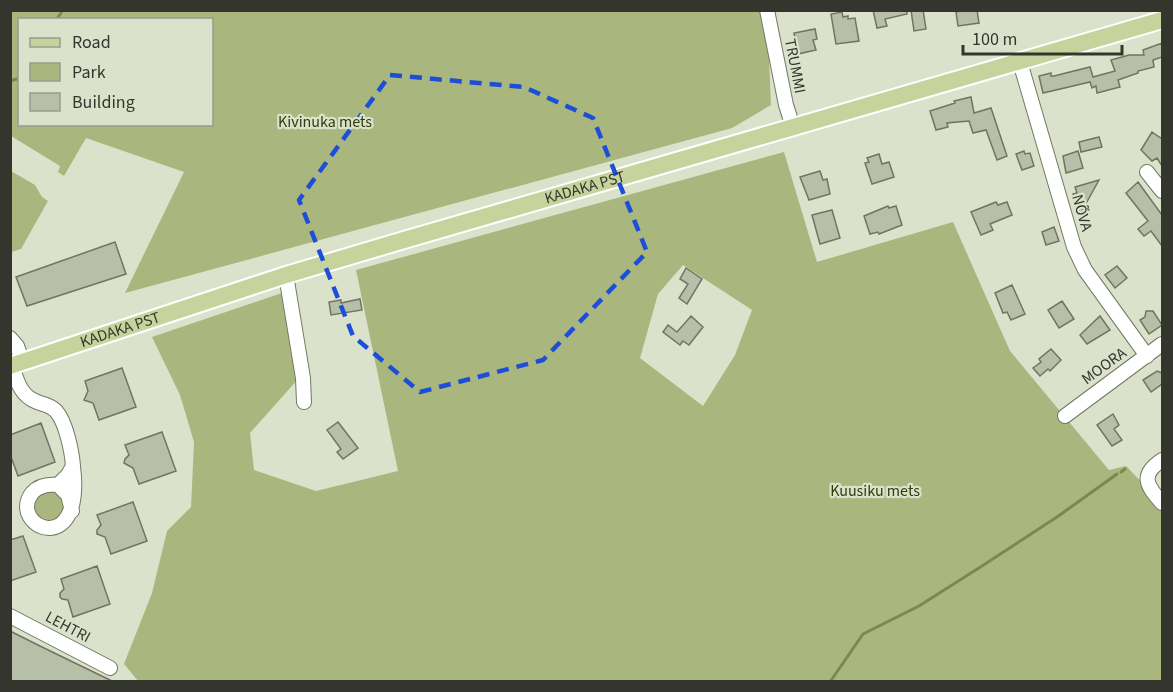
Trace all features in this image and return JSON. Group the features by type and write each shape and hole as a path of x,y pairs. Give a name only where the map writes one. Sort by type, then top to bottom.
{"main road":[{"name":"KADAKA PST","path":"15,365 286,275 1162,20"}],"street":[{"name":"TRUMMI","path":"767,10 786,105 793,128"},
{"name":"NÕVA","path":"1020,62 1074,247 1085,270 1147,356"},
{"path":"1147,172 1162,191"},
{"path":"286,275 303,378 304,402"},
{"path":"10,338 17,346 15,365 22,392 34,401 47,404 60,417 72,453 75,483 72,511 57,527 49,528 38,525 28,513 27,503 35,490 43,486 58,485 68,476 73,466"},
{"name":"MOORA","path":"1065,416 1162,345"},
{"path":"1162,460 1149,472 1148,485 1162,502"},
{"path":"58,485 68,495 72,511"},
{"name":"LEHTRI","path":"10,616 110,668"}],"highlighted area":[{"path":"390,75 524,87 593,118 647,252 543,360 420,392 353,336 299,200"}],"green space":[{"name":"Kivinuka mets","path":"11,11 767,11 771,105 732,128 125,293 184,172 86,138 64,176 58,172 60,166 11,136"},
{"name":"Kuusiku mets","path":"784,152 817,262 953,222 1010,351 1109,470 1126,466 1162,503 1162,681 139,682 124,664 152,593 167,531 191,507 194,442 180,395 152,337 282,293 299,378 250,433 254,470 316,491 398,471 356,270","holes":["683,265 752,310 735,355 703,406 640,358 658,294"]},
{"path":"11,171 35,185 42,197 48,201 21,249 11,252"},
{"path":"49,490 60,495 65,506 60,517 49,522 38,517 33,506 38,495"}],"building":[{"path":"873,10 907,10 907,14 885,19 887,26 877,28"},
{"path":"911,10 923,10 926,29 914,31"},
{"path":"977,10 979,23 958,26 956,12"},
{"path":"842,12 843,17 855,18 859,41 836,44 831,14"},
{"path":"815,29 817,39 813,40 816,50 798,54 794,33"},
{"path":"1162,43 1162,57 1153,60 1154,67 1118,80 1120,87 1097,93 1096,86 1092,88 1090,82 1043,93 1039,76 1051,73 1051,76 1054,76 1090,67 1093,77 1115,71 1111,60 1129,55 1144,55 1143,50"},
{"path":"971,97 974,113 991,108 1007,156 997,160 986,130 973,133 969,121 947,123 948,127 936,130 930,111"},
{"path":"1152,132 1162,139 1162,166 1157,158 1152,161 1141,150"},
{"path":"1099,137 1102,147 1081,152 1079,142"},
{"path":"1024,151 1025,154 1030,153 1034,166 1022,170 1016,154"},
{"path":"1078,151 1083,168 1066,173 1063,156"},
{"path":"879,154 882,164 889,162 894,177 872,184 865,163 869,162 867,158"},
{"path":"820,171 823,180 827,179 830,194 809,200 800,177"},
{"path":"1099,180 1080,215 1073,194 1077,193 1075,187"},
{"path":"1138,182 1162,215 1162,246 1151,231 1144,236 1138,229 1148,221 1126,193"},
{"path":"996,202 998,205 1007,202 1012,215 990,224 993,230 981,235 971,212"},
{"path":"888,206 889,208 896,206 902,225 879,234 878,232 870,234 864,216"},
{"path":"832,210 840,238 820,244 812,215"},
{"path":"1054,227 1059,241 1046,245 1042,232"},
{"path":"115,242 126,274 27,306 16,277"},
{"path":"1117,266 1127,278 1115,288 1105,275"},
{"path":"686,268 702,279 687,304 679,298 688,284 680,279"},
{"path":"1012,285 1025,314 1011,320 1007,312 1003,313 995,293"},
{"path":"360,299 362,310 331,315 329,302 341,300 341,303"},
{"path":"1062,301 1074,319 1059,328 1048,310"},
{"path":"1146,311 1153,311 1162,325 1149,334 1140,320 1145,317"},
{"path":"691,316 703,327 689,345 683,341 680,345 663,332 668,325 677,332"},
{"path":"1100,316 1110,330 1087,344 1080,335"},
{"path":"1051,349 1061,360 1050,371 1048,369 1040,376 1033,368 1041,362 1039,359"},
{"path":"122,368 136,407 99,420 93,403 84,400 88,391 85,381"},
{"path":"1157,371 1162,373 1162,384 1151,392 1143,380"},
{"path":"1113,414 1119,425 1114,429 1122,440 1112,446 1097,425"},
{"path":"338,422 358,448 343,459 337,452 341,449 327,430"},
{"path":"41,423 55,462 18,476 10,454 10,435"},
{"path":"162,432 176,471 139,484 133,468 124,463 129,455 125,445"},
{"path":"133,502 147,541 111,554 105,537 97,534 101,525 97,515"},
{"path":"23,536 36,572 10,581 10,540"},
{"path":"97,566 110,604 73,617 68,600 60,597 64,589 61,579"},
{"path":"10,631 42,647 112,681 10,681"}],"waterway":[{"path":"57,18 63,10"},
{"path":"10,81 18,79"},
{"path":"1121,472 1125,469"},
{"path":"830,682 863,634 919,606 1057,517 1117,474"}]}
